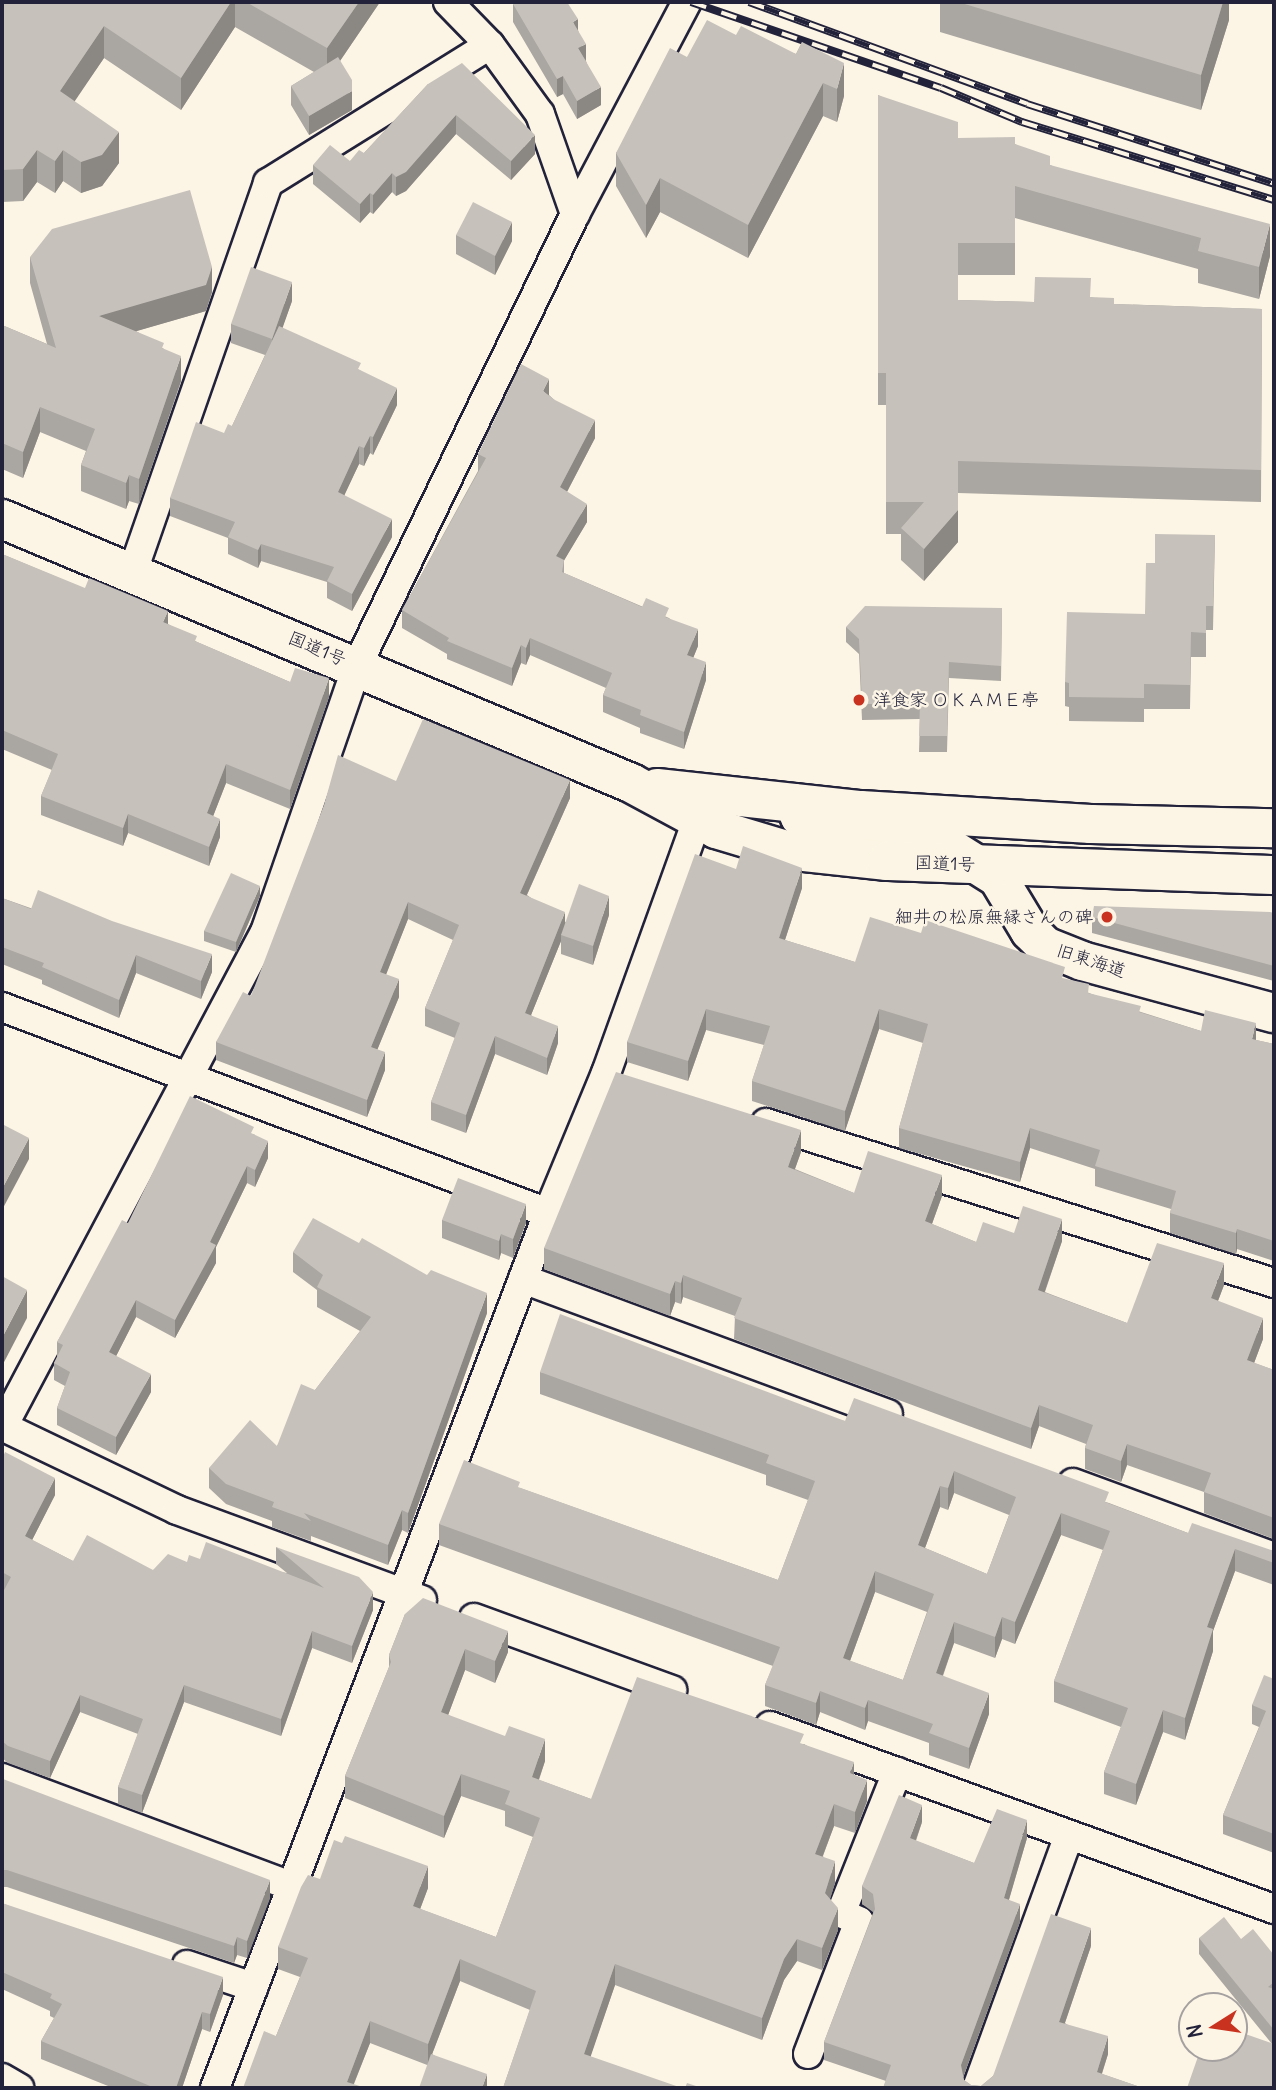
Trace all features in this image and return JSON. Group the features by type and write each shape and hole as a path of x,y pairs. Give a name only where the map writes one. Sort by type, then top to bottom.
{"main road":[{"name":"国道1号","path":"2,519 133,571 631,783 702,806 794,803 1091,824 1274,828"},
{"name":"旧東海道","path":"794,803 800,817 813,825 929,840 979,865 998,878 1030,931 1045,946 1082,961 1274,1013"},
{"name":"国道1号","path":"702,806 716,829 823,857 1274,875"}],"street":[{"path":"448,2 490,45 540,114 575,214"},
{"path":"687,2 575,214 357,666 265,932 184,1078 2,1427 177,1510 702,1701"},
{"path":"133,571 268,183 490,45"},
{"path":"215,2088 548,1213 619,1077 702,806"},
{"path":"2,1007 184,1078 548,1213"},
{"path":"737,1114 1274,1283"},
{"path":"523,1279 911,1423"},
{"path":"1041,1471 1274,1558"},
{"path":"741,1715 1274,1909"},
{"path":"808,2054 859,1921 841,1913 897,1772"},
{"path":"2,1778 291,1886"},
{"path":"977,2088 1069,1835"},
{"path":"160,1956 253,1987"},
{"path":"2,2078 19,2088"}],"building":[{"path":"2,2 231,2 181,78 104,26 60,91 119,132 102,155 81,162 63,150 55,161 37,150 23,169 2,170"},
{"path":"246,2 359,2 327,48"},
{"path":"567,2 578,19 573,22 586,44 578,48 601,87 577,101 563,76 557,79 513,4"},
{"path":"958,2 1223,2 1201,75"},
{"path":"707,20 736,35 741,26 796,54 802,42 844,63 837,89 823,83 748,225 660,178 646,205 616,153 670,48 687,57"},
{"path":"338,57 352,80 352,91 309,116 291,86"},
{"path":"462,63 535,135 511,161 456,115 406,172 396,177 392,173 373,195 370,193 360,204 313,165 330,145 350,161 359,150 364,153 428,84"},
{"path":"878,95 958,122 958,138 1015,137 1015,144 1050,156 1050,165 1270,224 1259,267 1198,251 1201,238 1015,186 1015,243 958,243 958,300 1034,302 1035,277 1091,278 1090,297 1114,298 1114,304 1262,309 1261,470 958,461 958,510 924,549 901,528 924,502 886,502 886,373 878,373"},
{"path":"190,190 212,267 206,285 99,316 164,343 162,348 181,356 139,479 129,475 126,483 81,465 95,429 40,407 23,452 2,443 2,325 56,348 30,257 52,229"},
{"path":"473,202 512,222 495,256 456,235"},
{"path":"251,267 292,282 272,339 231,324"},
{"path":"279,326 361,363 358,369 397,388 373,437 370,436 364,448 359,446 338,492 392,519 352,594 327,581 334,567 261,544 258,550 228,537 235,522 170,498 196,422 224,433 228,424 232,426"},
{"path":"521,364 549,379 543,391 595,420 560,487 587,504 556,556 564,560 562,572 642,607 646,598 669,608 665,617 698,629 687,655 706,662 684,732 640,715 641,710 603,695 612,673 530,638 526,648 521,645 512,668 447,641 449,638 402,610 486,458 478,454"},
{"path":"1155,534 1215,535 1213,606 1206,606 1206,633 1191,632 1190,685 1144,684 1144,698 1069,697 1069,683 1065,682 1067,612 1145,614 1146,563 1155,563"},
{"path":"2,554 85,588 89,578 168,611 163,622 197,636 195,641 290,682 295,668 329,678 290,790 226,764 207,813 220,819 209,847 128,814 123,828 41,796 58,754 2,730"},
{"path":"865,606 1002,608 1001,666 949,662 947,736 919,736 920,704 862,704 859,639 846,627"},
{"path":"423,719 570,780 520,893 565,912 525,1013 558,1026 547,1058 495,1036 466,1115 431,1102 460,1023 425,1008 459,925 408,902 380,972 399,979 371,1047 385,1052 367,1100 216,1042 243,992 251,996 324,805 338,755 396,781"},
{"path":"743,846 802,868 779,938 855,962 870,917 921,933 925,920 1065,967 1062,978 1089,984 1088,993 1141,1006 1139,1012 1201,1031 1205,1010 1256,1023 1252,1039 1274,1044 1274,1241 1237,1229 1236,1233 1170,1213 1176,1191 1095,1166 1100,1150 1030,1128 1020,1162 899,1128 928,1024 879,1009 845,1111 752,1081 770,1026 706,1009 688,1061 627,1042 695,854 736,869"},
{"path":"231,873 260,886 236,942 204,931"},
{"path":"579,884 609,896 593,946 561,935"},
{"path":"38,890 112,921 212,954 201,981 136,955 119,1000 42,967 44,963 2,947 2,898 31,909"},
{"path":"1094,906 1274,913 1274,966 1092,917"},
{"path":"616,1072 801,1130 788,1167 854,1193 868,1151 942,1175 925,1221 976,1242 983,1222 1014,1233 1023,1206 1062,1219 1038,1290 1127,1323 1157,1243 1224,1263 1211,1298 1263,1318 1247,1360 1274,1370 1274,1518 1204,1492 1211,1473 1127,1444 1121,1461 1085,1448 1093,1425 1039,1405 1031,1428 734,1318 742,1298 683,1275 681,1283 675,1281 670,1294 544,1248"},
{"path":"190,1096 254,1127 251,1133 268,1141 255,1170 247,1166 210,1242 216,1245 175,1320 136,1300 109,1352 151,1374 116,1437 57,1408 70,1372 54,1363 63,1345 57,1342 122,1220 128,1223"},
{"path":"2,1124 29,1138 2,1189"},
{"path":"458,1178 526,1204 513,1239 501,1234 499,1241 442,1220"},
{"path":"313,1218 359,1243 362,1238 427,1275 431,1270 487,1293 408,1513 402,1510 388,1545 304,1513 311,1521 272,1507 274,1502 226,1484 209,1468 250,1420 277,1446 301,1384 315,1390 371,1317 317,1287 323,1275 293,1252"},
{"path":"2,1276 27,1290 2,1338"},
{"path":"560,1314 845,1421 854,1398 1109,1492 1105,1502 1188,1533 1192,1523 1274,1551 1274,1563 1235,1549 1207,1627 1213,1629 1185,1718 1163,1710 1136,1784 1104,1772 1128,1708 1054,1681 1110,1531 1061,1513 1015,1622 1002,1617 995,1637 954,1622 936,1673 989,1693 969,1748 929,1733 933,1724 868,1700 865,1708 820,1691 816,1703 765,1685 780,1647 439,1524 464,1460 520,1482 518,1487 778,1580 815,1481 766,1463 769,1455 540,1372","holes":["954,1471 1016,1497 987,1574 918,1545 940,1486 948,1488","875,1571 934,1594 903,1680 843,1658"]},
{"path":"5,1452 55,1478 25,1536 73,1561 87,1535 153,1570 168,1554 187,1562 189,1555 200,1559 206,1542 324,1588 276,1547 359,1577 373,1592 352,1646 312,1631 281,1719 184,1685 142,1795 118,1787 143,1719 80,1695 50,1761 8,1746 2,1741 2,1594 11,1577 2,1572 2,1459"},
{"path":"423,1598 508,1631 495,1661 465,1649 441,1712 505,1736 509,1726 545,1739 532,1777 591,1799 637,1677 804,1734 800,1743 854,1762 850,1773 867,1780 855,1812 834,1804 815,1854 835,1861 825,1893 838,1908 822,1948 797,1939 784,1959 762,2018 615,1964 584,2054 682,2088 503,2088 536,1991 460,1959 428,2044 370,2021 347,2082 366,2088 243,2088 264,2031 276,2036 308,1958 278,1947 301,1887 308,1875 320,1879 334,1840 342,1843 345,1836 428,1866 413,1906 496,1937 540,1818 505,1804 510,1791 461,1774 444,1816 345,1776 391,1662 389,1655 405,1614"},
{"path":"1264,1675 1274,1679 1274,1834 1223,1815 1266,1711 1252,1705"},
{"path":"3,1779 270,1880 247,1941 237,1937 234,1946 2,1870"},
{"path":"899,1795 922,1805 910,1838 974,1863 997,1809 1027,1820 1004,1898 1020,1904 961,2065 964,2080 971,2085 981,2086 993,2076 1051,1914 1091,1928 1059,2022 1108,2036 1097,2072 1143,2088 883,2088 891,2065 824,2042 875,1909 873,1894 862,1886"},
{"path":"2,1903 223,1977 210,2014 202,2012 176,2088 155,2088 41,2041 62,2004 50,1998 52,1994 2,1972"},
{"path":"1224,1917 1241,1939 1253,1929 1274,1955 1274,1982 1268,1987 1274,1989 1274,2030 1248,1998 1248,1992 1243,1992 1199,1938"},
{"path":"1248,2035 1274,2044 1274,2088 1187,2088 1196,2062 1248,2062"},
{"path":"431,2054 487,2074 482,2088 419,2088"},
{"path":"687,2083 702,2088 685,2088"}],"railway":[{"path":"691,2 941,88 1022,122 1274,200"},
{"path":"749,2 1027,104 1274,184"}],"place":[{"name":"洋食家 ＯＫＡＭＥ亭","path":"859,700"},
{"name":"細井の松原無縁さんの碑","path":"1107,917"}]}
